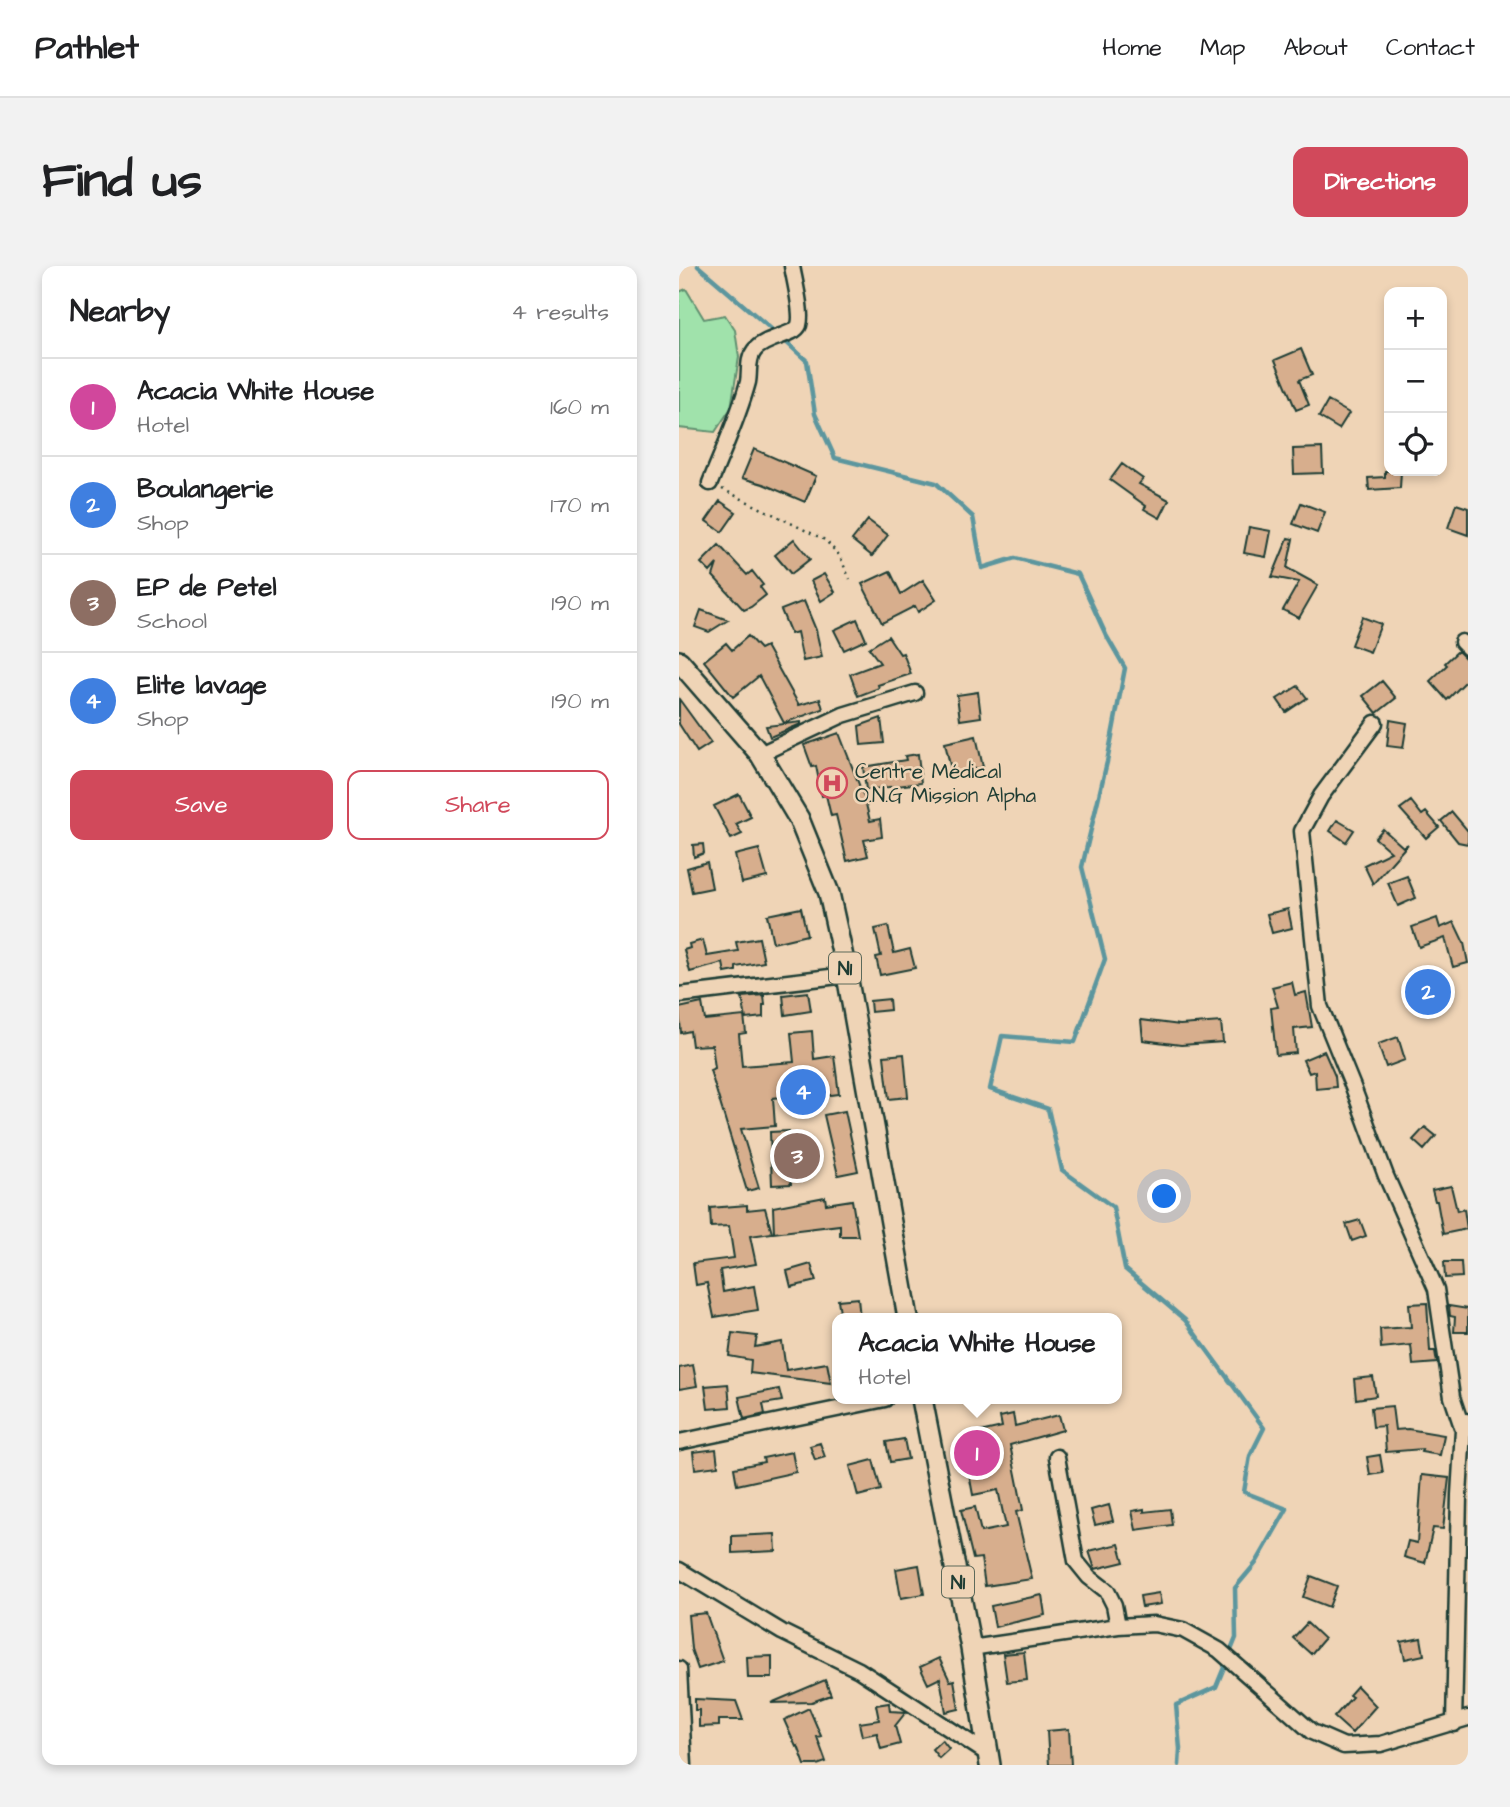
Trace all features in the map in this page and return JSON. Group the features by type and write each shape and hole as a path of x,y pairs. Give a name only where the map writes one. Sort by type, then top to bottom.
{"highway":[{"name":"N1","path":"679,662 760,754 799,819 829,893 847,975 907,1313"},
{"name":"N1","path":"923,1404 971,1648 989,1760"}],"street":[{"path":"710,483 748,381 750,358 755,349 764,341 795,330 799,326 792,266"},
{"path":"760,754 843,715 915,692"},
{"path":"971,1648 1118,1626 1154,1625 1183,1630 1219,1650 1312,1732 1344,1746 1381,1744 1461,1721 1459,1495 1466,1423 1452,1397 1436,1289 1386,1177 1320,1006 1302,831 1321,796 1375,723"},
{"path":"679,995 847,975"},
{"path":"679,1442 861,1404"},
{"path":"1057,1457 1076,1561 1089,1577 1107,1591 1114,1605 1118,1626"},
{"path":"679,1570 782,1632 859,1670 989,1760"},
{"path":"679,1669 684,1765"}],"path":[{"path":"710,483 825,540 839,555 850,579"}],"green space":[{"path":"686,289 704,319 725,315 735,330 739,357 731,408 715,432 679,428 679,292"}],"building":[{"path":"1301,349 1312,375 1299,380 1309,405 1296,410 1275,360"},
{"path":"1328,401 1349,413 1339,429 1319,417"},
{"path":"1322,448 1323,473 1294,474 1293,449"},
{"path":"754,449 816,476 805,502 742,478"},
{"path":"1122,464 1143,479 1139,484 1169,500 1160,518 1144,509 1146,506 1110,480"},
{"path":"1401,476 1400,488 1369,490 1368,478"},
{"path":"720,501 736,512 722,532 706,521"},
{"path":"1301,503 1325,512 1317,533 1293,524"},
{"path":"1456,504 1468,508 1468,535 1448,528"},
{"path":"868,520 888,535 872,556 852,540"},
{"path":"1249,527 1271,531 1266,557 1244,553"},
{"path":"1288,538 1293,539 1287,568 1318,585 1299,618 1283,610 1299,582 1272,577"},
{"path":"794,539 810,559 791,574 775,555"},
{"path":"719,545 747,575 752,571 763,585 760,587 766,595 751,607 744,610 713,576 717,564 710,572 701,563"},
{"path":"890,571 901,594 923,580 936,600 918,612 915,606 882,623 862,584"},
{"path":"824,574 835,592 821,601 811,581"},
{"path":"804,601 816,630 822,657 803,661 797,632 791,634 781,610"},
{"path":"701,610 728,620 709,632 695,627"},
{"path":"1362,617 1381,624 1370,652 1351,645"},
{"path":"857,619 866,640 844,650 834,630"},
{"path":"748,636 760,649 766,646 799,705 820,699 823,709 784,723 759,676 733,697 704,661 726,643 732,650"},
{"path":"888,636 900,654 903,653 911,674 878,685 879,688 858,696 850,674 880,663 869,648"},
{"path":"1458,651 1468,661 1468,679 1447,700 1430,681"},
{"path":"1382,681 1396,698 1377,713 1363,696"},
{"path":"1298,686 1307,698 1286,712 1277,699"},
{"path":"978,692 981,717 960,720 957,695"},
{"path":"679,699 711,743 697,752 679,724"},
{"path":"881,718 884,743 861,745 859,726"},
{"path":"1390,720 1407,723 1403,748 1387,746"},
{"path":"801,722 770,737 766,726"},
{"path":"839,733 865,800 870,821 880,819 882,837 864,840 868,856 847,861 836,815 831,816 826,795 822,796 816,766 812,767 804,745"},
{"path":"976,736 983,767 952,774 945,743"},
{"path":"918,754 921,783 866,790 863,767 906,760 905,756"},
{"path":"739,794 751,817 736,824 742,834 731,839 714,806"},
{"path":"1411,801 1422,815 1426,812 1439,827 1426,838 1400,809"},
{"path":"1452,812 1468,831 1468,844 1458,842 1441,821"},
{"path":"1337,820 1354,830 1346,842 1330,831"},
{"path":"1383,829 1403,847 1408,844 1373,884 1364,865 1391,852 1375,838"},
{"path":"703,844 704,853 694,857 693,845"},
{"path":"759,849 767,877 742,883 735,855"},
{"path":"707,862 712,888 692,892 687,868"},
{"path":"1407,876 1416,898 1398,906 1388,883"},
{"path":"801,908 807,935 773,943 767,915"},
{"path":"1288,909 1292,928 1272,933 1267,914"},
{"path":"1437,918 1440,928 1454,922 1464,943 1468,963 1453,967 1445,938 1419,947 1412,927"},
{"path":"888,926 894,953 910,949 915,968 880,975 876,957 881,956 875,929"},
{"path":"759,938 764,962 736,967 736,971 725,973 723,963 690,972 684,950 690,948 689,944 703,940 707,956 738,951 736,942"},
{"path":"1292,982 1295,995 1306,992 1312,1027 1294,1029 1296,1053 1276,1055 1271,1008 1278,1007 1272,987"},
{"path":"808,992 811,1011 785,1015 783,995"},
{"path":"764,995 763,1017 746,1019 742,997"},
{"path":"889,999 890,1010 871,1012 870,1001"},
{"path":"702,1003 705,1020 744,1016 746,1033 739,1034 742,1066 794,1062 791,1033 812,1031 814,1059 834,1056 839,1094 823,1096 822,1092 773,1098 775,1126 741,1129 759,1188 747,1191 710,1070 715,1068 712,1045 692,1046 690,1031 681,1033 679,1008"},
{"path":"1141,1020 1180,1025 1221,1022 1223,1042 1181,1045 1143,1040"},
{"path":"1398,1037 1405,1060 1386,1067 1378,1044"},
{"path":"1324,1051 1335,1076 1336,1087 1316,1089 1315,1071 1309,1073 1303,1060"},
{"path":"904,1054 908,1097 889,1099 884,1056"},
{"path":"845,1111 858,1171 838,1175 824,1115"},
{"path":"1425,1127 1436,1136 1424,1150 1413,1140"},
{"path":"789,1131 791,1184 772,1185 770,1132"},
{"path":"1451,1186 1457,1211 1464,1209 1467,1229 1443,1234 1437,1201 1432,1190"},
{"path":"825,1197 826,1204 852,1200 858,1236 840,1236 840,1225 774,1233 773,1207"},
{"path":"747,1205 747,1210 765,1208 772,1233 750,1236 756,1264 720,1270 723,1292 754,1286 758,1310 714,1317 707,1283 696,1285 693,1263 734,1258 729,1226 711,1227 710,1208"},
{"path":"1360,1220 1366,1236 1352,1241 1346,1224"},
{"path":"1444,1262 1461,1262 1462,1277 1445,1278"},
{"path":"811,1264 816,1281 791,1287 787,1271"},
{"path":"858,1298 860,1313 840,1313 838,1300"},
{"path":"1427,1303 1430,1351 1435,1351 1437,1363 1413,1365 1411,1345 1381,1348 1380,1329 1411,1327 1409,1304"},
{"path":"1449,1306 1468,1309 1468,1332 1454,1332 1455,1317 1450,1316"},
{"path":"732,1333 757,1336 755,1347 782,1342 786,1370 827,1363 831,1383 750,1373 751,1360 729,1356"},
{"path":"693,1365 697,1386 679,1389 679,1368"},
{"path":"1373,1377 1376,1396 1356,1399 1354,1379"},
{"path":"728,1384 730,1407 708,1409 705,1386"},
{"path":"779,1389 782,1401 763,1404 765,1414 744,1419 739,1397"},
{"path":"1392,1406 1395,1430 1408,1429 1444,1435 1440,1455 1421,1452 1422,1449 1386,1452 1384,1426 1373,1427 1371,1408"},
{"path":"1013,1414 1015,1426 1059,1415 1063,1430 1010,1445 1023,1510 1016,1512 1032,1579 985,1586 981,1558 973,1559 961,1510 975,1507 981,1532 1006,1527 998,1490 973,1495 962,1436 1002,1427 1000,1417"},
{"path":"904,1439 908,1459 890,1462 886,1442"},
{"path":"820,1443 825,1457 815,1460 810,1446"},
{"path":"716,1449 718,1466 695,1469 693,1452"},
{"path":"792,1452 796,1472 737,1485 734,1468 764,1462 763,1458"},
{"path":"1380,1455 1383,1473 1370,1475 1367,1457"},
{"path":"873,1460 881,1490 858,1496 850,1466"},
{"path":"1422,1475 1449,1478 1443,1529 1433,1528 1425,1563 1404,1557 1408,1541 1417,1543"},
{"path":"1109,1505 1113,1521 1095,1525 1091,1510"},
{"path":"1144,1509 1144,1512 1170,1509 1172,1525 1136,1530 1132,1511"},
{"path":"775,1534 776,1551 732,1553 732,1536"},
{"path":"1119,1544 1124,1562 1095,1569 1089,1551"},
{"path":"919,1565 924,1594 901,1598 896,1569"},
{"path":"1311,1576 1337,1586 1329,1607 1303,1597"},
{"path":"1159,1593 1161,1604 1142,1607 1140,1596"},
{"path":"1042,1595 1045,1615 995,1627 991,1606"},
{"path":"706,1613 723,1661 698,1669 691,1649 688,1615"},
{"path":"1307,1623 1324,1639 1311,1654 1293,1638"},
{"path":"1421,1638 1424,1655 1405,1659 1401,1642"},
{"path":"1024,1652 1027,1680 1007,1682 1003,1654"},
{"path":"772,1656 772,1678 748,1678 747,1657"},
{"path":"939,1658 950,1681 954,1680 959,1709 946,1712 940,1678 928,1684 920,1667"},
{"path":"825,1680 831,1695 812,1702 771,1703"},
{"path":"1357,1686 1376,1706 1352,1733 1334,1717 1352,1697 1349,1695"},
{"path":"695,1699 736,1701 743,1720 719,1720 719,1726 699,1727 699,1710 695,1710"},
{"path":"889,1703 890,1711 906,1712 895,1726 900,1744 881,1749 877,1733 862,1736 859,1723 879,1720 876,1705"},
{"path":"809,1708 821,1736 817,1737 826,1762 817,1765 805,1765 784,1720"},
{"path":"1069,1729 1071,1765 1049,1765 1047,1731"},
{"path":"942,1740 949,1749 939,1758 932,1749"}],"waterway":[{"path":"698,266 777,334"},
{"path":"784,340 807,361 815,414 835,458 936,483 973,517 982,568 1015,558 1078,574 1106,635 1125,668 1107,762 1082,867 1105,959 1075,1042 1002,1036 990,1089 1048,1109 1062,1170 1113,1207 1125,1269 1185,1320 1264,1428 1250,1456 1244,1492 1287,1509 1256,1563 1235,1588 1236,1638 1216,1687 1176,1705 1179,1765"}],"place":[{"name":"Centre Médical O.N.G Mission Alpha","path":"832,783"},
{"name":"Boulangerie","path":"1428,992"},
{"name":"Elite lavage","path":"803,1092"},
{"name":"EP de Petel","path":"797,1156"},
{"name":"Acacia White House","path":"977,1453"}]}
